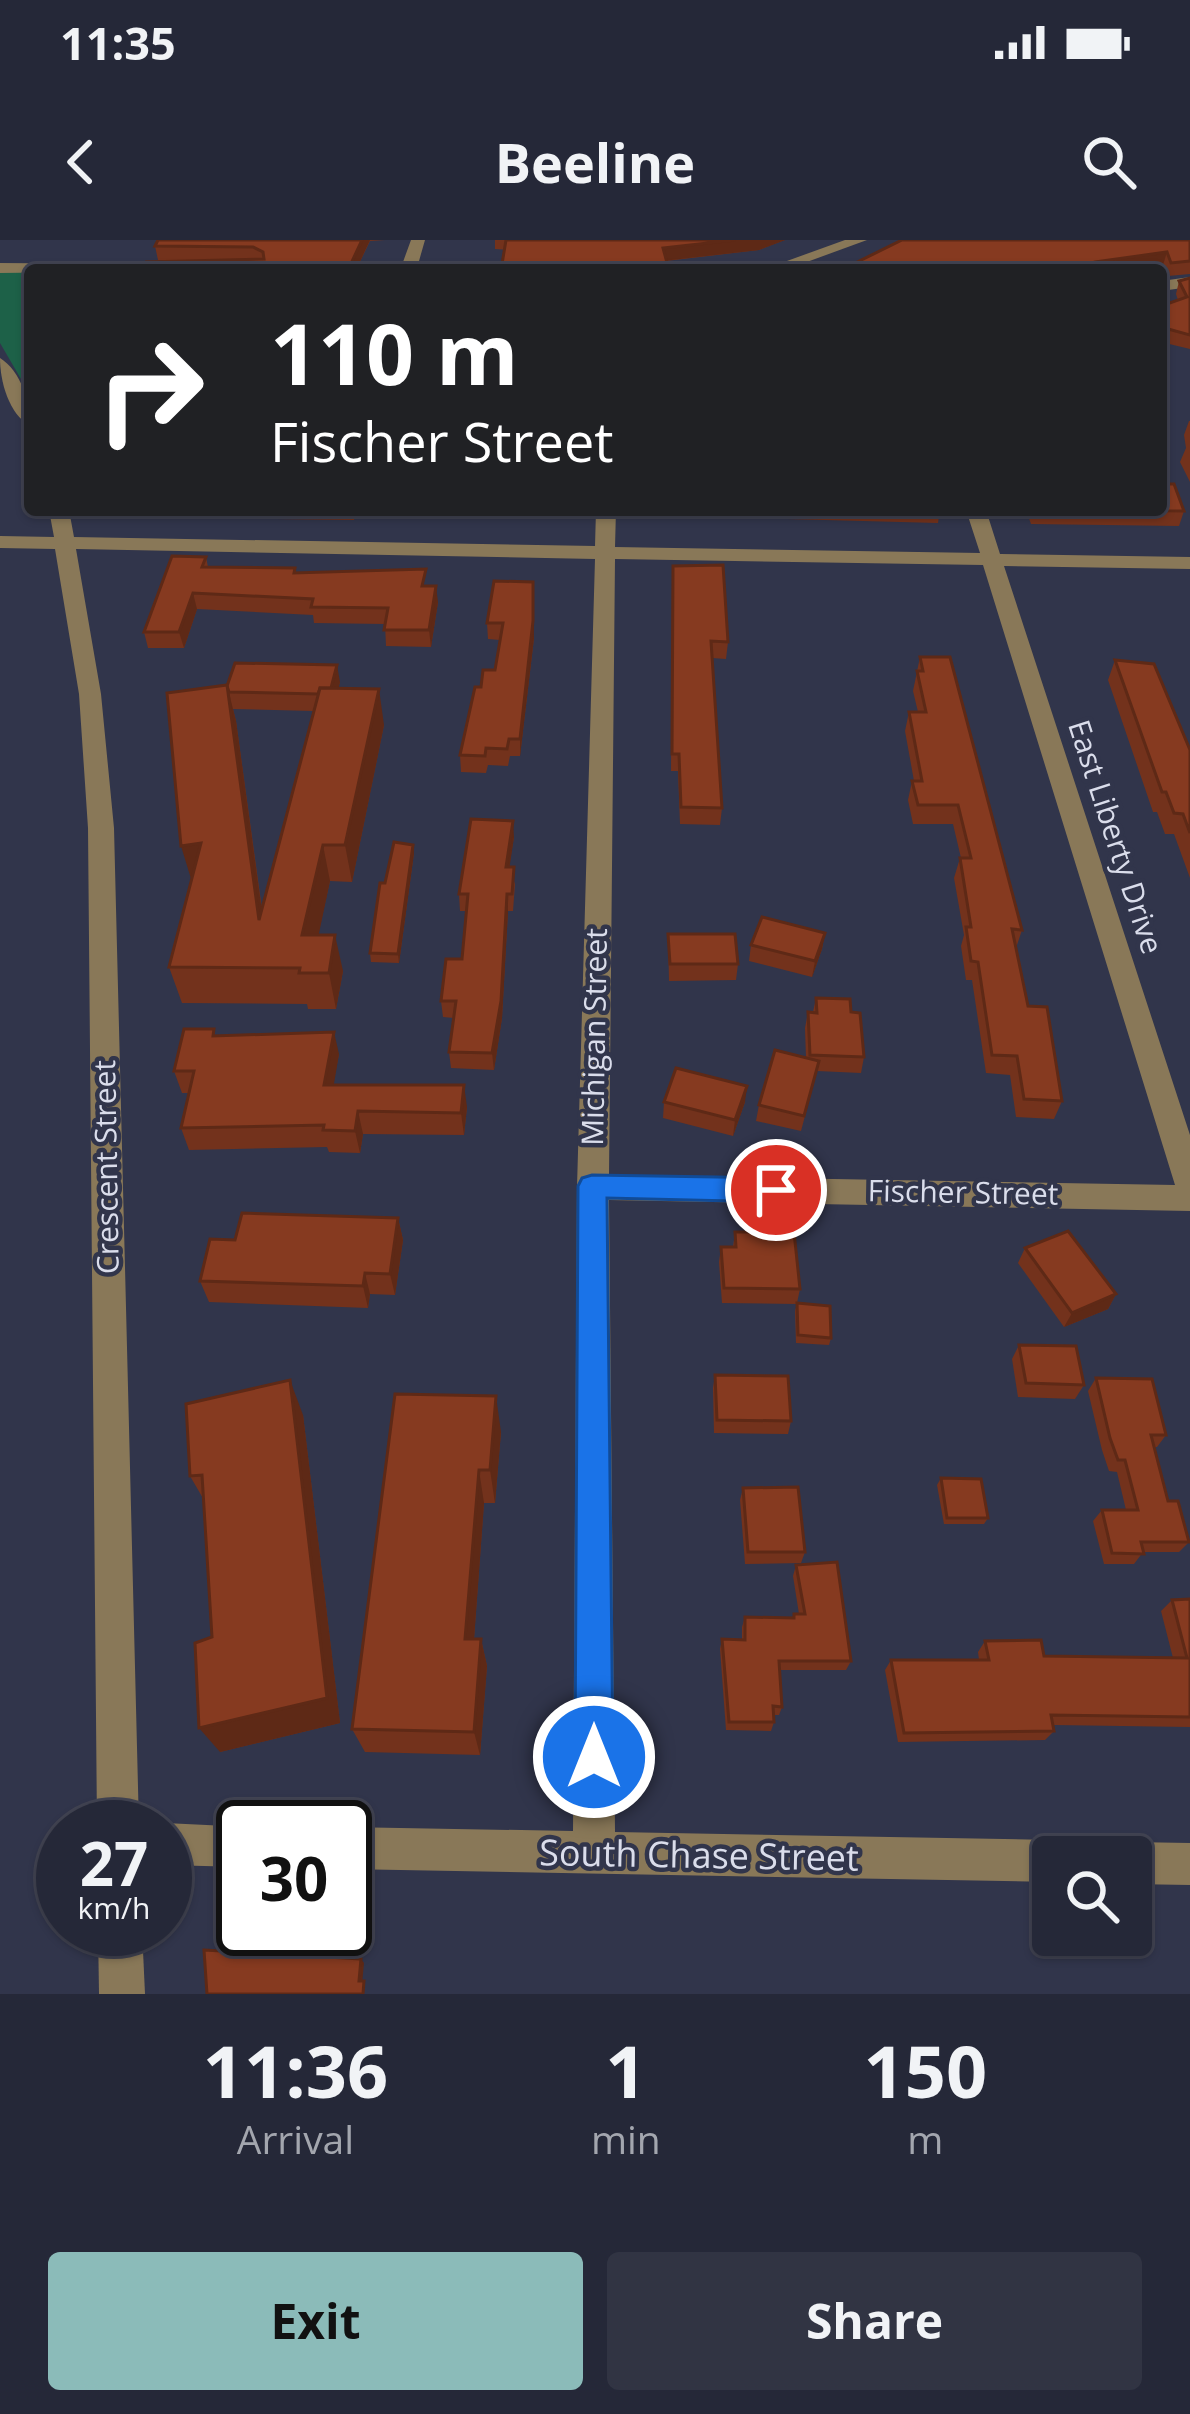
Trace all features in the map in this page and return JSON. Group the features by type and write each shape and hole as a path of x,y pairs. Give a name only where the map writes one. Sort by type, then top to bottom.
{"street":[{"path":"788,264 860,240"},
{"path":"0,362 23,388"},
{"name":"Crescent Street","path":"60,516 90,694 101,828 118,1800"},
{"name":"Michigan Street","path":"594,1852 592,1186 606,516"},
{"name":"East Liberty Drive","path":"978,516 1190,1183"},
{"path":"0,542 1190,563"},
{"name":"Fischer Street","path":"592,1186 1190,1198"},
{"name":"South Chase Street","path":"372,1848 1032,1862"},
{"path":"1152,1863 1190,1864"},
{"path":"121,1956 122,1994"}],"green space":[{"path":"0,271 24,271 24,380 0,343"}],"building":[{"path":"158,240 362,240 351,264 145,264 264,259 263,252 253,247 155,246"},
{"path":"506,240 735,240 663,248 667,264 502,264"},
{"path":"902,240 1190,240 1190,261 1171,263 1167,252 1089,264 853,264"},
{"path":"1190,278 1190,335 1167,329 1167,304 1187,297 1179,281"},
{"path":"1167,484 1174,484 1184,511 1167,511"},
{"path":"172,556 206,557 202,567 295,568 294,573 426,569 422,586 436,586 429,630 384,630 388,608 311,607 313,599 193,593 179,632 144,632"},
{"path":"723,565 728,642 711,641 722,808 681,807 679,754 672,754 673,566"},
{"path":"494,581 533,582 520,739 509,739 507,749 486,748 485,756 460,755 475,687 481,687 483,670 495,670 503,623 487,623"},
{"path":"920,657 950,657 1022,930 1012,929 1028,1006 1047,1007 1062,1101 1024,1099 1017,1056 992,1055 978,962 971,961 966,927 971,927 960,858 971,858 958,805 918,805 912,781 922,781 909,712 926,712 917,671 923,671"},
{"path":"1115,660 1154,664 1190,750 1190,833 1183,814 1174,813 1162,792"},
{"path":"235,663 337,665 331,688 320,688 318,694 229,692"},
{"path":"227,685 259,920 320,688 379,689 345,845 323,845 302,935 335,935 329,973 299,973 300,968 169,967 201,843 181,846 167,693"},
{"path":"471,819 513,821 506,867 514,867 512,894 507,894 501,1001 492,1053 449,1052 456,1001 441,1001 446,959 462,959 468,894 459,894"},
{"path":"394,842 413,845 398,954 370,953 380,883 385,883"},
{"path":"762,917 825,933 815,961 751,945"},
{"path":"668,934 735,934 738,964 670,964"},
{"path":"816,998 850,999 851,1012 860,1013 864,1057 810,1055 808,1012 817,1013"},
{"path":"184,1029 214,1029 213,1036 334,1032 324,1085 464,1085 461,1113 358,1111 355,1131 323,1130 324,1125 181,1128 194,1071 174,1071"},
{"path":"775,1050 819,1061 804,1116 759,1105"},
{"path":"676,1068 747,1086 735,1120 664,1102"},
{"path":"242,1213 398,1218 390,1274 365,1273 363,1286 200,1281 210,1239 235,1240"},
{"path":"1068,1231 1116,1294 1072,1313 1025,1248"},
{"path":"735,1232 794,1232 800,1289 724,1288 721,1247 736,1247"},
{"path":"797,1303 830,1306 831,1338 798,1335"},
{"path":"1019,1345 1076,1346 1084,1385 1026,1383"},
{"path":"715,1375 788,1376 791,1421 717,1420"},
{"path":"1096,1378 1152,1379 1166,1435 1151,1435 1168,1501 1178,1501 1189,1542 1141,1542 1144,1554 1112,1553 1102,1510 1138,1510 1125,1460 1118,1460 1110,1438"},
{"path":"290,1380 327,1698 199,1728 195,1643 212,1637 202,1475 190,1476 186,1404"},
{"path":"395,1394 496,1396 490,1470 479,1470 465,1639 481,1639 474,1732 352,1729"},
{"path":"941,1478 981,1479 988,1518 947,1518"},
{"path":"798,1487 805,1552 748,1552 743,1488"},
{"path":"837,1562 851,1661 779,1661 782,1707 773,1706 774,1722 729,1722 722,1639 745,1640 745,1617 805,1614 796,1565"},
{"path":"1190,1599 1190,1717 1051,1715 1054,1731 904,1733 891,1660 989,1660 985,1641 1041,1640 1044,1656 1187,1658 1172,1600"},
{"path":"204,1950 216,1951 216,1956 361,1959 363,1994 207,1994"}],"route":[{"path":"594,1757 592,1186 776,1190"}]}
